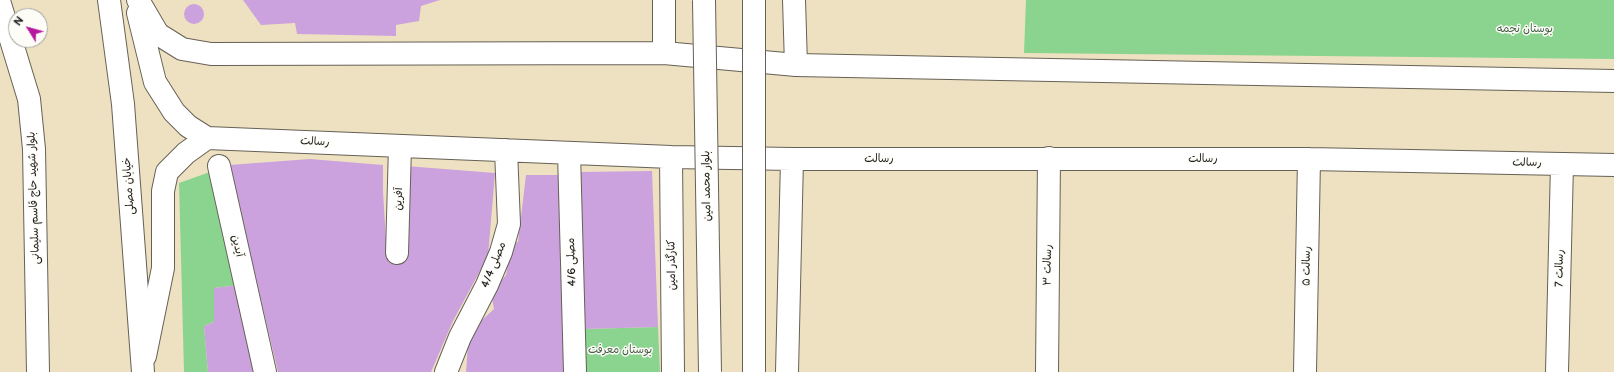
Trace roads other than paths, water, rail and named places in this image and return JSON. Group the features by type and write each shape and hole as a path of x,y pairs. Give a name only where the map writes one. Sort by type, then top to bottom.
{"street":[{"name":"خیابان مصلی","path":"109,0 123,104 143,368"},
{"path":"134,0 155,82 174,112 188,126 212,138"},
{"path":"138,0 158,34 182,49 211,54 664,54 796,65 1614,81"},
{"path":"664,0 664,54"},
{"name":"بلوار محمد امین","path":"704,0 710,372"},
{"path":"754,0 754,372"},
{"path":"794,0 796,65"},
{"name":"بلوار شهید حاج قاسم سلیمانی","path":"0,4 29,99 33,142 38,372"},
{"path":"143,368 163,268 163,191 167,172 186,152 212,138"},
{"name":"رسالت","path":"212,138 671,157 792,159 1309,159 1614,165"},
{"name":"آفرین","path":"397,253 400,146"},
{"name":"مصلی 4/4","path":"446,372 460,337 487,285 501,252 509,224 506,150"},
{"name":"مصلی 4/6","path":"568,153 575,372"},
{"name":"کنارگذر امین","path":"671,157 673,372"},
{"name":"رسالت ۳","path":"1046,372 1049,158"},
{"path":"787,372 792,159"},
{"name":"رسالت ۵","path":"1305,372 1309,159"},
{"name":"رسالت 7","path":"1557,372 1562,164"},
{"name":"آیدین","path":"219,166 265,372"}],"park label":[{"name":"بوستان نجمه","path":"1525,29"},
{"name":"بوستان معرفت","path":"620,350"}]}
